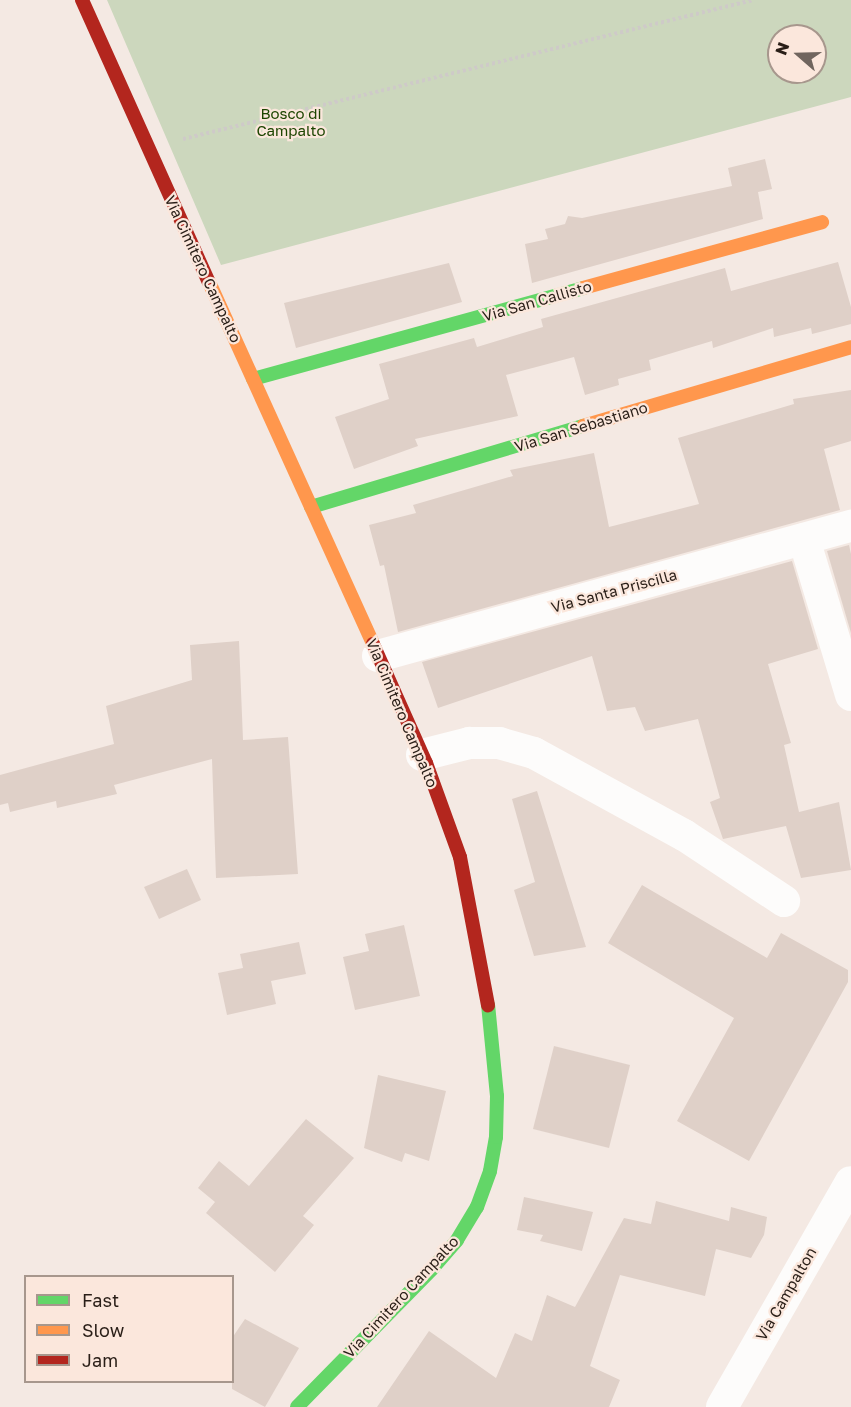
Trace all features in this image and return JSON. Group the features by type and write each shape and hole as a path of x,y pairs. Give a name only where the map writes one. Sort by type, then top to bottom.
{"street":[{"name":"Via Cimitero Campalto","path":"82,0 422,755 460,857 484,975 497,1096 490,1171 477,1207 457,1240 297,1407"},
{"name":"Via San Callisto","path":"253,380 822,222"},
{"name":"Via San Sebastiano","path":"311,507 851,347"},
{"name":"Via Santa Priscilla","path":"378,656 851,526"},
{"path":"804,539 851,695"},
{"path":"422,755 469,742 499,743 534,753 684,835 784,901"},
{"name":"Via Campalton","path":"722,1407 851,1182"}],"path":[{"path":"148,148 753,0"}],"green space":[{"name":"Bosco di Campalto","path":"107,0 851,0 851,97 221,265"}],"building":[{"path":"765,159 772,189 758,192 763,219 532,283 525,244 548,239 545,229 565,224 568,216 582,218 732,186 728,168"},
{"path":"838,262 851,307 851,324 812,334 811,328 774,337 773,328 713,348 712,341 649,360 651,370 618,379 619,385 585,395 574,357 506,375 518,416 415,439 418,446 354,469 335,417 389,399 379,364 474,338 477,347 543,327 541,319 725,268 731,291"},
{"path":"449,263 462,302 296,348 284,303"},
{"path":"851,390 851,441 824,449 840,510 398,632 384,565 380,566 369,525 416,513 413,505 513,476 510,470 594,453 609,527 699,504 678,438 794,404 793,399"},
{"path":"849,545 851,554 851,633 827,551"},
{"path":"792,561 818,649 768,664 791,743 784,745 799,812 839,802 851,870 801,878 786,826 723,839 710,802 720,798 698,719 645,731 635,707 607,711 592,656 438,708 422,662"},
{"path":"239,641 243,740 288,737 298,874 216,878 212,759 114,785 117,794 57,808 56,801 10,812 8,803 0,805 0,775 114,744 106,706 192,680 190,645"},
{"path":"537,791 586,947 534,956 514,890 535,882 512,799"},
{"path":"187,869 201,900 159,919 144,887"},
{"path":"642,885 767,958 781,933 848,970 848,982 749,1161 677,1121 734,1018 608,943"},
{"path":"404,925 420,996 355,1010 343,957 369,951 365,934"},
{"path":"299,942 306,974 271,981 276,1004 227,1015 218,973 243,968 240,954"},
{"path":"554,1046 630,1065 609,1148 533,1129"},
{"path":"378,1075 446,1091 429,1161 405,1153 402,1162 364,1148"},
{"path":"306,1119 354,1158 303,1216 314,1225 275,1272 206,1213 215,1202 198,1188 219,1161 249,1186"},
{"path":"524,1197 593,1212 582,1251 540,1241 543,1235 517,1230"},
{"path":"656,1201 729,1221 731,1207 767,1217 764,1235 751,1258 716,1249 705,1296 620,1275 590,1366 620,1380 609,1407 377,1407 429,1331 496,1378 515,1333 532,1341 547,1295 575,1307 624,1218 651,1224"},
{"path":"245,1319 299,1348 265,1407 232,1389 234,1335"}],"traffic: fast":[{"path":"253,379 583,288"},
{"path":"311,507 583,426"},
{"path":"297,1407 432,1269 457,1240 477,1207 490,1171 496,1137 497,1096 488,1005"}],"traffic: slow":[{"path":"583,288 822,222"},
{"path":"209,282 373,644"},
{"path":"583,426 851,347"}],"traffic: jam":[{"path":"82,0 209,282"},
{"path":"373,644 426,763 460,857 488,1005"}]}
